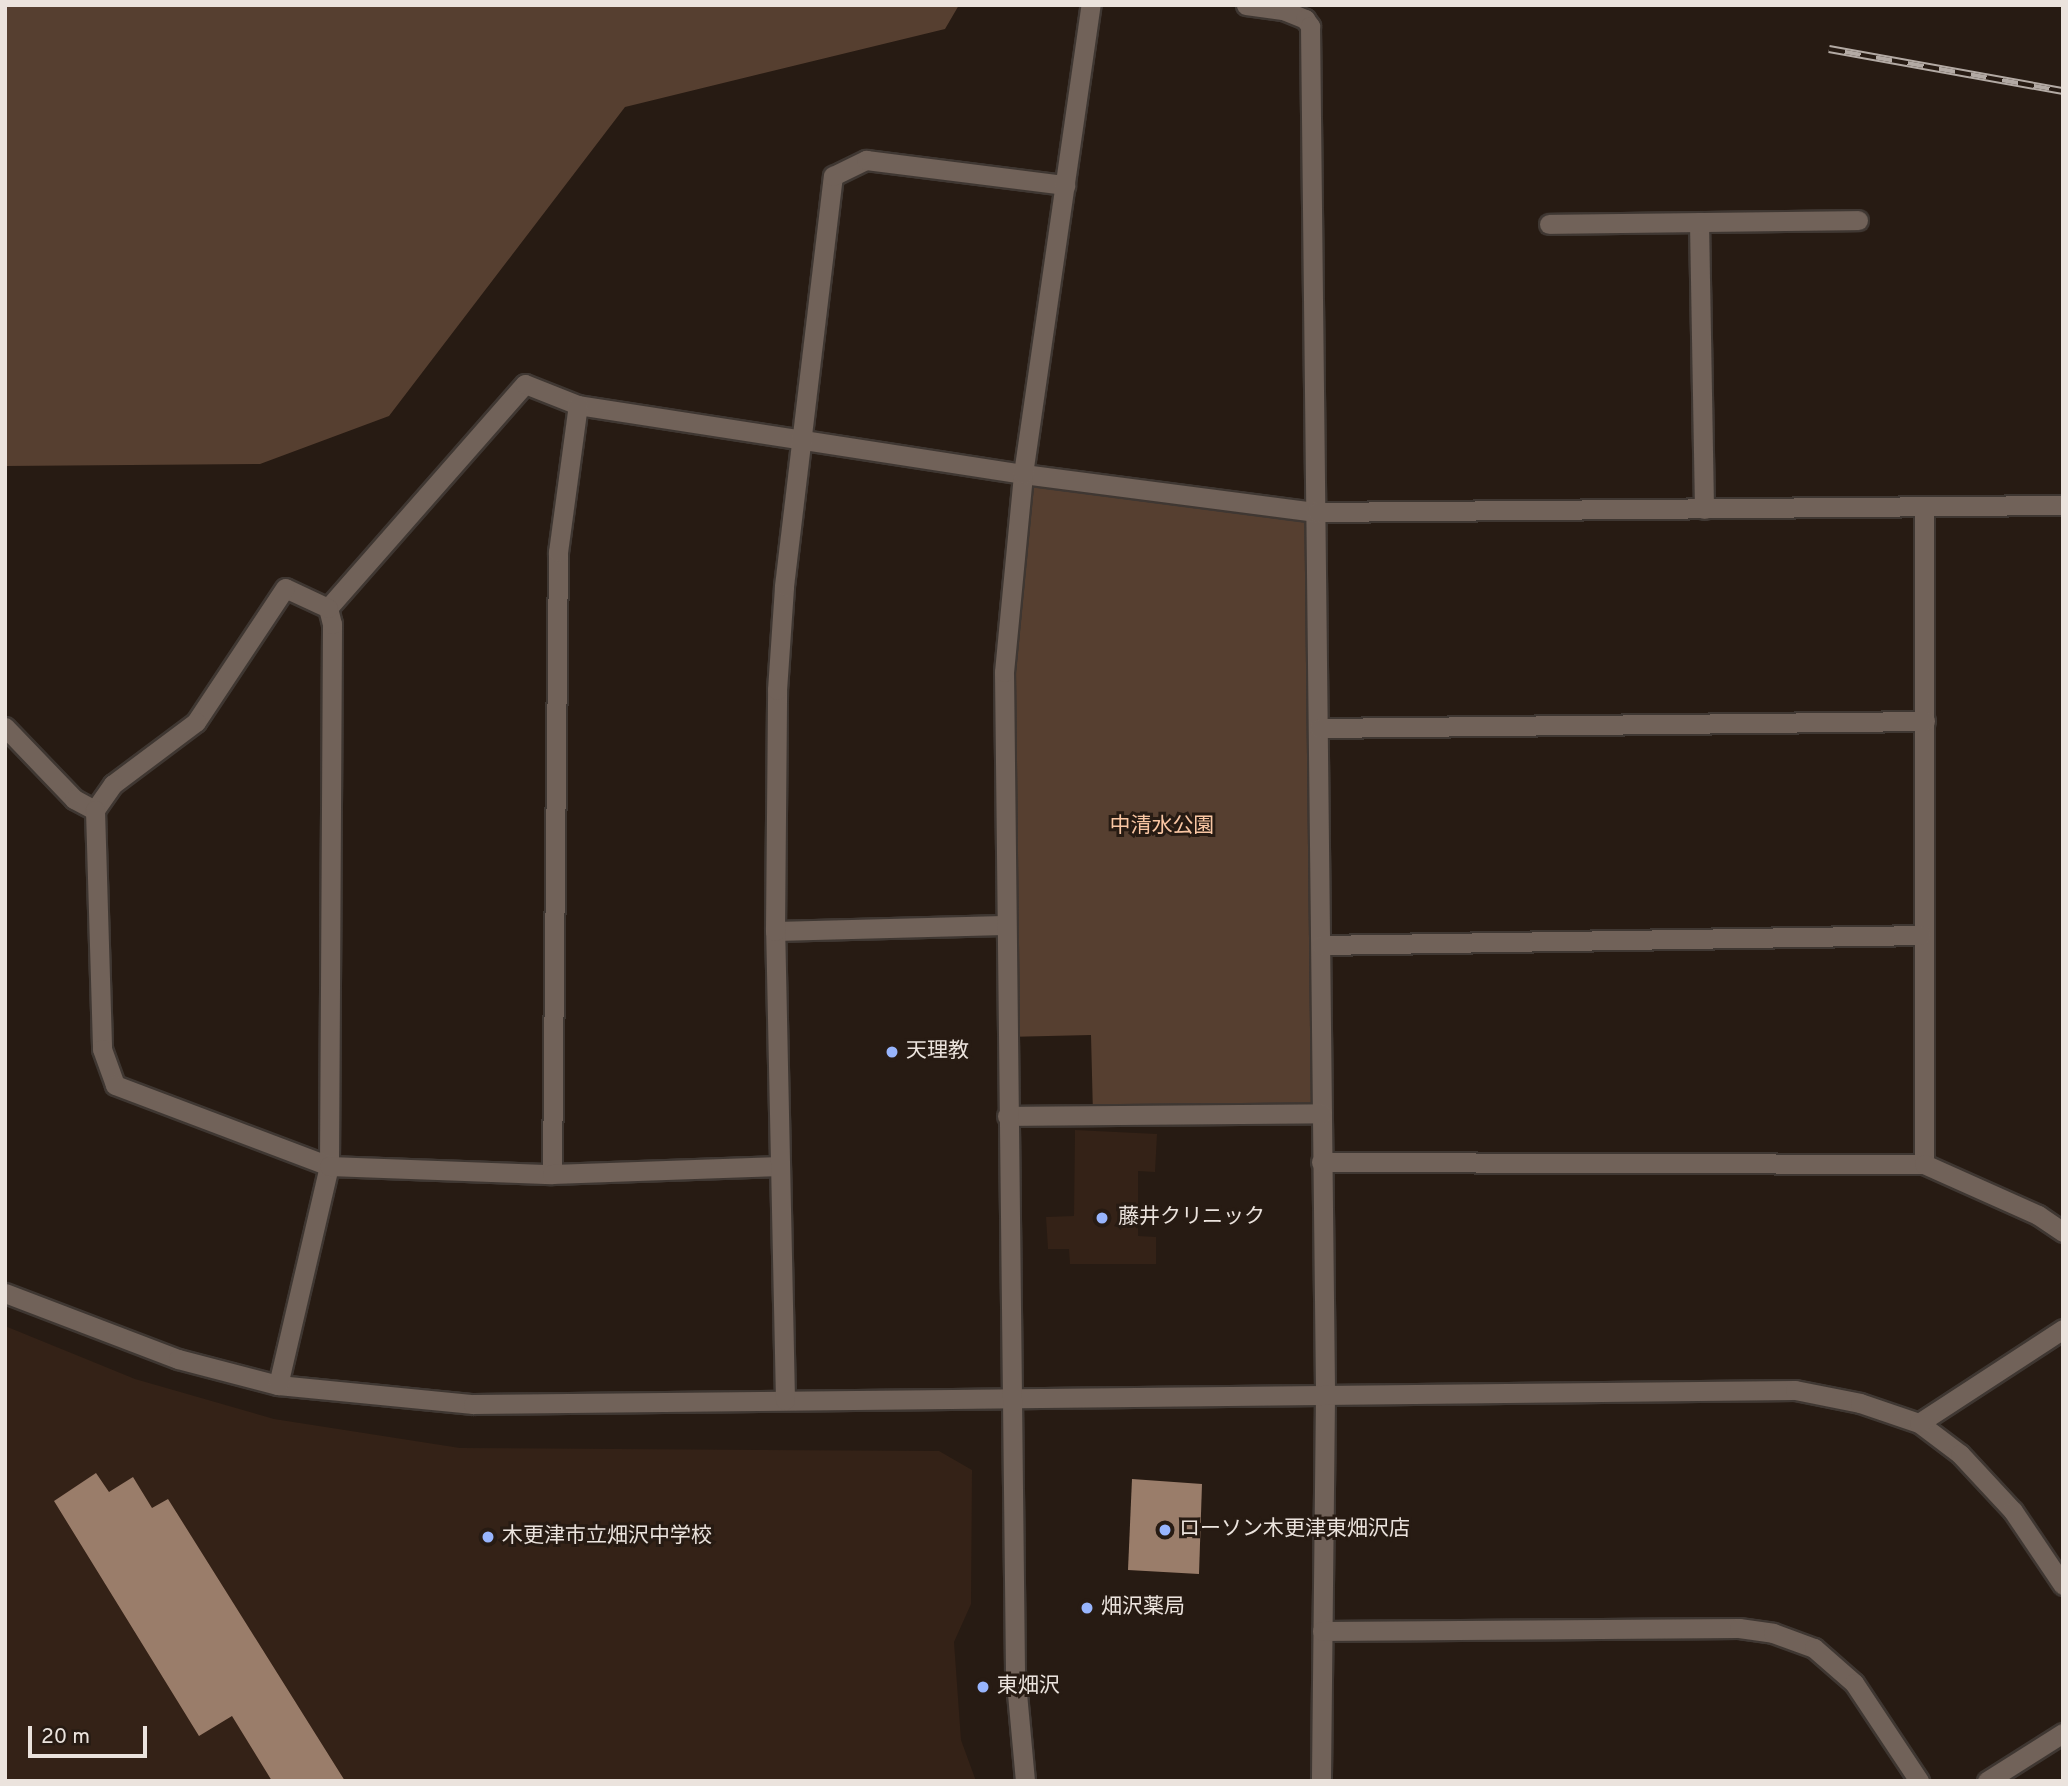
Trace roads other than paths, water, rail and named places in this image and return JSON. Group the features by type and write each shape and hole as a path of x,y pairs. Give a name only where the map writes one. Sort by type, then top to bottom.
{"street":[{"path":"1025,1781 1015,1671 1004,925 1004,672 1023,474 1091,5"},
{"path":"1247,5 1283,10 1305,19 1310,26 1325,1395 1321,1781"},
{"path":"785,1400 775,931 777,690 784,586 833,176 866,160 1065,185"},
{"path":"1549,224 1858,220"},
{"path":"1699,222 1704,509"},
{"path":"328,608 525,384 578,405 803,437 1023,474 1317,512 2063,505"},
{"path":"552,1174 558,552 578,405"},
{"path":"1924,506 1921,935 1924,1164"},
{"path":"278,1385 329,1167 332,624 328,608 285,587 196,722 113,784 95,810 102,1049 115,1085 329,1167 552,1174 780,1166"},
{"path":"1319,728 1924,721"},
{"path":"5,727 74,799 95,810"},
{"path":"775,931 1004,925"},
{"path":"1321,945 1921,935"},
{"path":"1007,1116 1322,1113"},
{"path":"1321,1162 1924,1164 2038,1214 2063,1232"},
{"path":"5,1293 178,1359 278,1385 473,1404 1795,1390 1860,1402 1919,1423 1960,1454 2013,1511 2063,1585"},
{"path":"1919,1423 2063,1329"},
{"path":"1322,1631 1739,1628 1773,1633 1814,1648 1854,1683 1919,1781"},
{"path":"1987,1781 2063,1733"}],"railway":[{"path":"1829,49 2063,91"}],"place":[{"name":"天理教","path":"892,1052"},
{"name":"藤井クリニック","path":"1102,1218"},
{"name":"ローソン木更津東畑沢店","path":"1165,1530"},
{"name":"木更津市立畑沢中学校","path":"488,1537"},
{"name":"畑沢薬局","path":"1087,1608"},
{"name":"東畑沢","path":"983,1687"}],"park label":[{"name":"中清水公園","path":"1162,827"}]}
